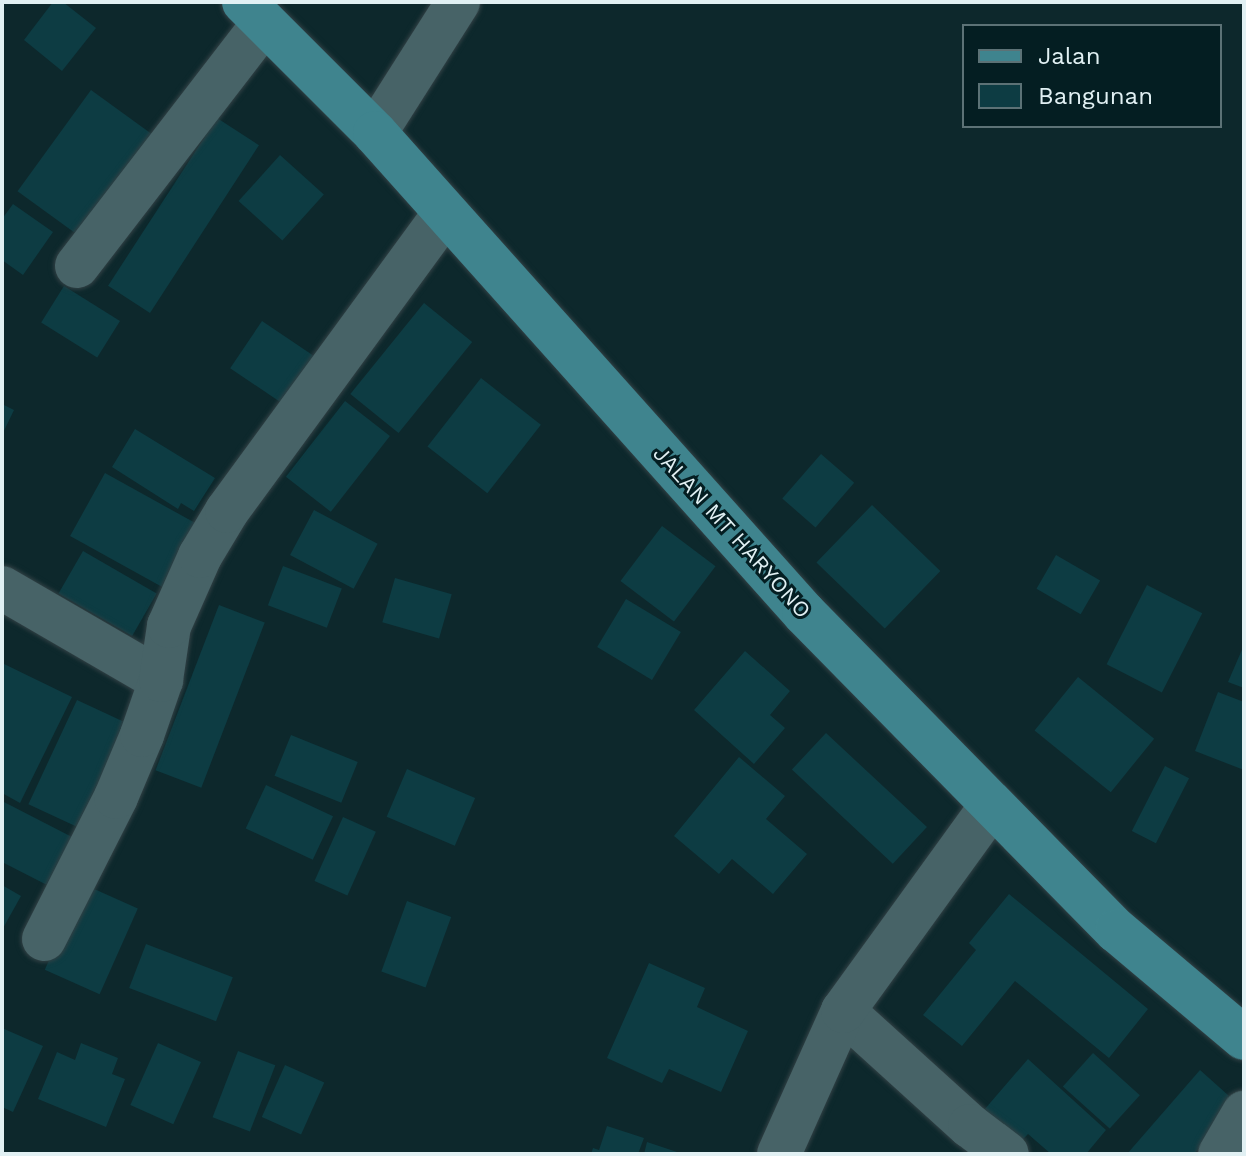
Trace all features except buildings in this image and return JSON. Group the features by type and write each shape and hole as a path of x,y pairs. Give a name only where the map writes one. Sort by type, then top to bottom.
{"main road":[{"name":"JALAN MT HARYONO","path":"254,12 375,133 804,613 1117,931 1244,1038"}],"street":[{"path":"375,133 458,2"},
{"path":"77,266 254,12"},
{"path":"44,939 116,797 161,680 169,626 179,596 227,511 445,213"},
{"path":"2,588 161,680"},
{"path":"779,1154 843,1011 992,805"},
{"path":"843,1011 970,1126 1007,1154"},
{"path":"1220,1154 1244,1113"}]}
